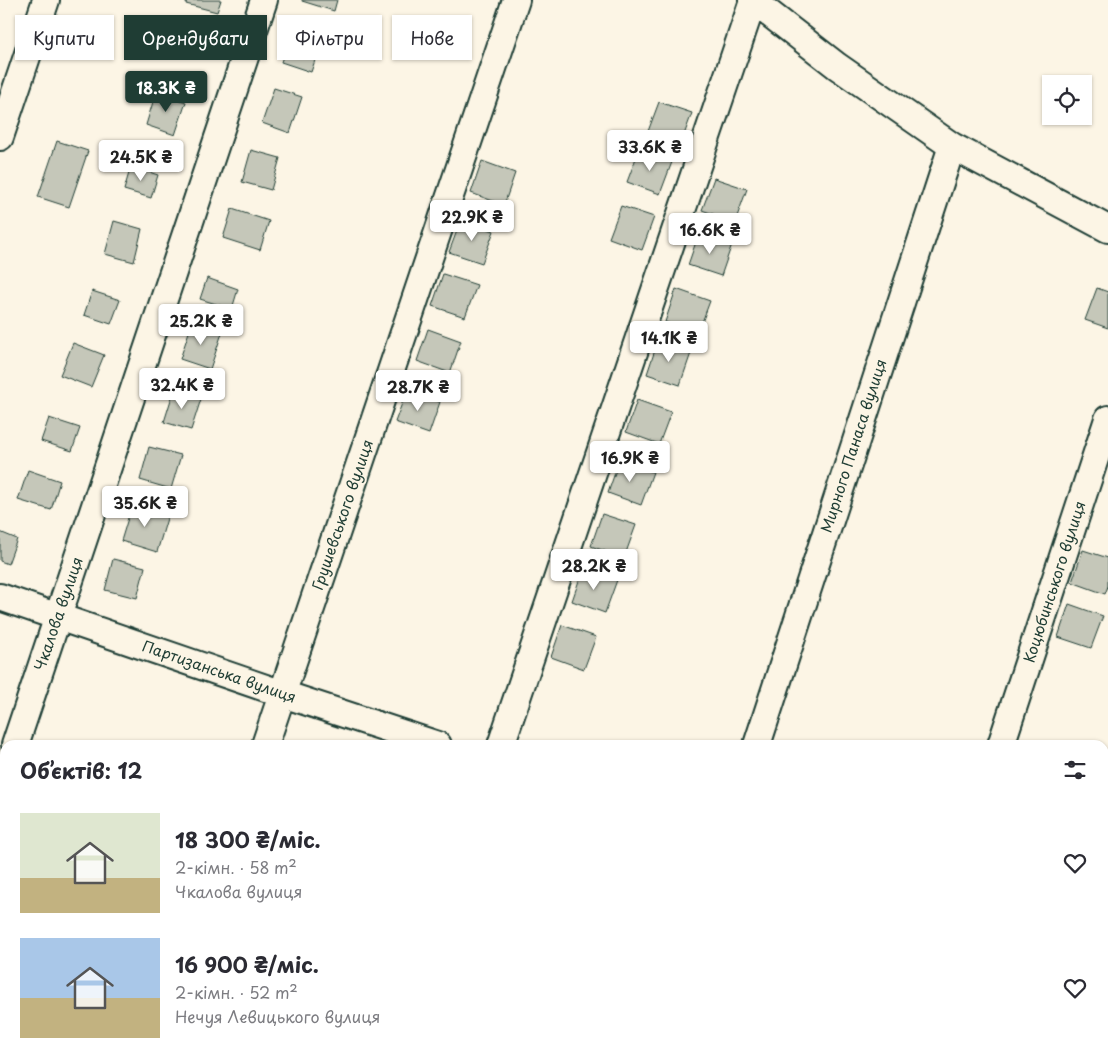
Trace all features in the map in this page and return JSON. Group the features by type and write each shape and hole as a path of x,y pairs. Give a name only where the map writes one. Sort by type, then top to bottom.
{"street":[{"path":"0,137 46,0"},
{"name":"Чкалова вулиця","path":"17,740 264,0"},
{"name":"Грушевського вулиця","path":"267,740 516,0"},
{"path":"503,740 752,0 837,66 952,146 1108,229"},
{"name":"Мирного Панаса вулиця","path":"759,740 952,146"},
{"name":"Коцюбинського вулиця","path":"1003,740 1108,419"},
{"name":"Партизанська вулиця","path":"0,597 423,740"}],"building":[{"path":"187,0 221,0 217,12 186,4"},
{"path":"302,0 337,0 334,11"},
{"path":"282,60 315,60 311,72 281,62"},
{"path":"274,88 302,97 290,133 262,123"},
{"path":"156,92 186,102 175,135 146,125"},
{"path":"659,102 692,113 680,146 647,134"},
{"path":"57,141 88,151 69,207 38,197"},
{"path":"251,150 280,158 271,190 242,182"},
{"path":"639,150 672,162 660,194 627,182"},
{"path":"482,161 515,173 504,205 471,193"},
{"path":"131,166 158,175 151,198 124,190"},
{"path":"714,178 747,189 735,222 702,210"},
{"path":"621,206 654,217 642,250 609,238"},
{"path":"232,209 269,221 260,250 223,238"},
{"path":"461,220 494,231 482,263 449,252"},
{"path":"114,221 142,229 134,262 105,254"},
{"path":"699,233 732,244 721,276 688,265"},
{"path":"443,274 477,285 465,317 432,306"},
{"path":"207,278 238,289 232,309 200,299"},
{"path":"1097,288 1108,292 1108,328 1085,320"},
{"path":"676,289 710,301 698,333 665,322"},
{"path":"92,291 120,300 111,324 84,315"},
{"path":"192,323 222,333 210,369 180,359"},
{"path":"428,329 461,341 450,373 417,361"},
{"path":"658,341 691,353 680,385 647,374"},
{"path":"73,343 104,355 91,387 60,375"},
{"path":"174,390 201,399 191,430 164,422"},
{"path":"407,390 440,402 429,434 395,422"},
{"path":"637,400 671,412 659,444 626,432"},
{"path":"49,418 80,428 72,451 41,441"},
{"path":"149,447 181,455 171,489 140,480"},
{"path":"619,461 653,472 641,505 608,493"},
{"path":"28,470 60,481 51,510 18,500"},
{"path":"132,505 168,515 157,552 121,541"},
{"path":"602,514 636,525 624,558 591,546"},
{"path":"0,532 17,539 8,564 0,561"},
{"path":"1083,550 1108,558 1108,586 1105,594 1072,582"},
{"path":"113,559 145,567 137,598 105,590"},
{"path":"583,569 617,580 605,613 572,601"},
{"path":"1069,604 1103,616 1091,648 1058,637"},
{"path":"562,625 596,637 584,669 551,657"}]}
